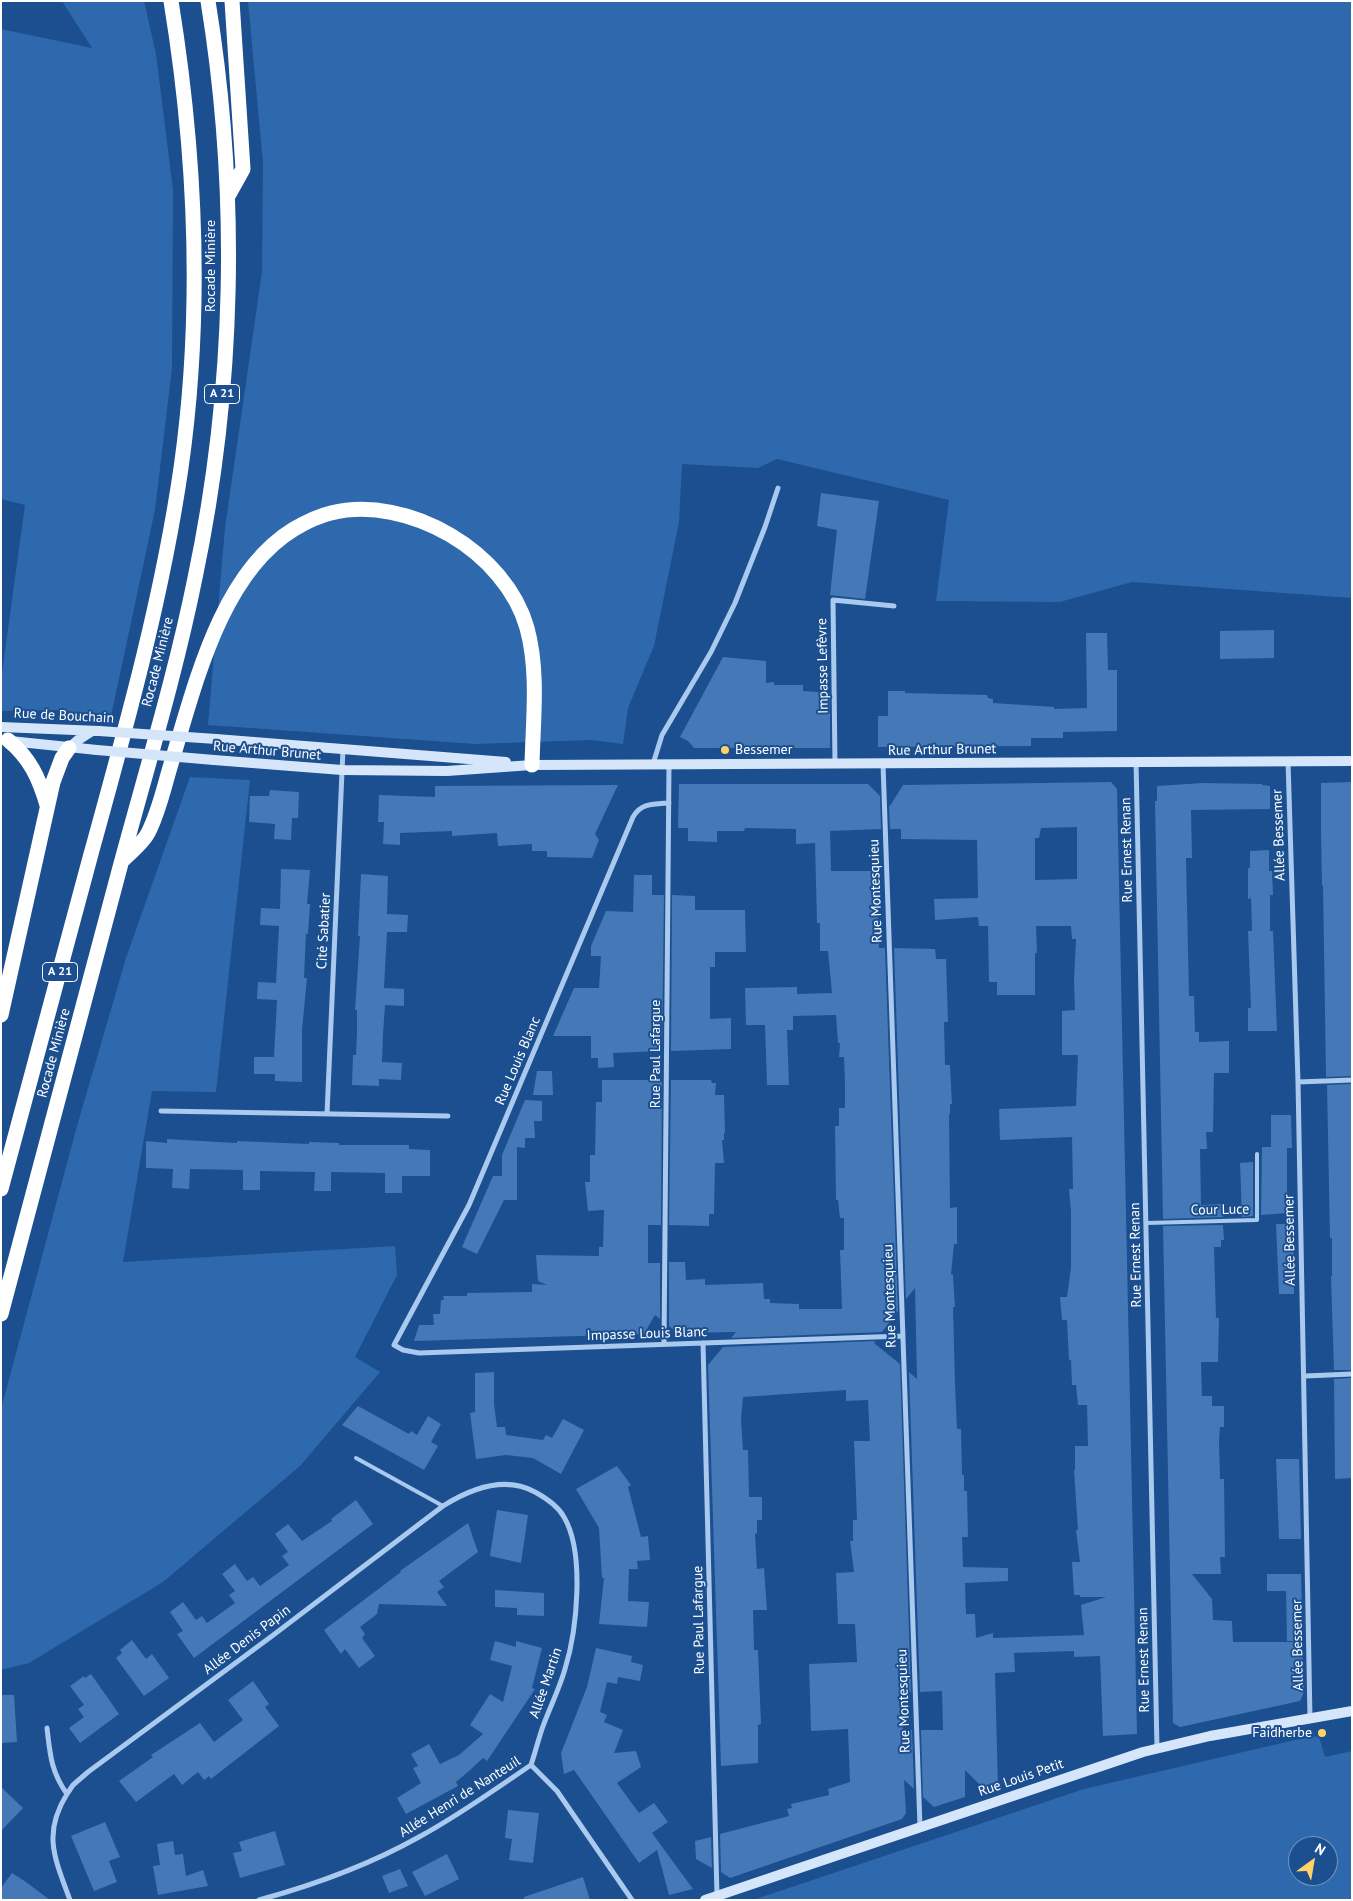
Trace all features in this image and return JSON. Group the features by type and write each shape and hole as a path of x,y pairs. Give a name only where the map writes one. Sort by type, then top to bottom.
{"highway":[{"name":"Rocade Minière","path":"1,1190 132,700 160,584 181,466 192,348 193,198 182,76 171,1"},
{"name":"Rocade Minière","path":"1,1314 168,692 188,610 212,484 226,355 228,196 220,91 208,1"},
{"path":"228,196 243,170 232,1"},
{"path":"122,861 147,835 164,790 202,667 222,615 237,587 256,562 280,540 306,522 333,512 380,511 412,518 443,531 473,550 497,573 507,586 527,628 531,651 533,686 532,765"},
{"path":"3,736 19,749 31,765 41,786 47,806"},
{"path":"1,1015 47,806 57,769 62,758 70,748"}],"street":[{"path":"653,765 662,735 711,652 735,603 778,488"},
{"name":"Impasse Lefèvre","path":"835,764 833,600 894,606"},
{"path":"70,748 78,740 96,731"},
{"name":"Rue de Bouchain","path":"3,736 96,731 216,739"},
{"name":"Rue Arthur Brunet","path":"3,736 70,748 342,770 448,771 532,765 1352,761"},
{"name":"Rue Arthur Brunet","path":"216,739 455,757 532,765"},
{"name":"Cité Sabatier","path":"327,1114 343,749"},
{"name":"Rue Ernest Renan","path":"1136,761 1157,1748"},
{"name":"Allée Bessemer","path":"1288,761 1305,1376 1310,1718"},
{"name":"Rue Montesquieu","path":"883,764 920,1827"},
{"name":"Rue Paul Lafargue","path":"664,1344 669,765"},
{"name":"Rue Louis Blanc","path":"394,1345 469,1206 633,817 636,812 648,805 669,803"},
{"path":"1298,1082 1352,1080"},
{"path":"160,1111 448,1116"},
{"name":"Impasse Louis Blanc","path":"394,1345 403,1350 419,1354 903,1336"},
{"name":"Rue Paul Lafargue","path":"703,1343 717,1896"},
{"path":"1305,1376 1352,1374"},
{"name":"Allée Martin","path":"443,1506 464,1494 486,1486 522,1487 545,1498 563,1515 568,1525 572,1537 576,1583 573,1636 561,1683 542,1728 531,1765"},
{"name":"Allée Denis Papin","path":"70,1900 57,1863 52,1838 55,1817 73,1785 443,1506"},
{"name":"Rue Louis Petit","path":"706,1900 1157,1748 1210,1736 1352,1711"},
{"path":"47,1728 52,1767 55,1776 67,1794"},
{"path":"531,1765 557,1791 632,1900"},
{"name":"Allée Henri de Nanteuil","path":"260,1900 318,1882 401,1847 478,1802 531,1765"}],"lane":[{"name":"Cour Luce","path":"1147,1223 1257,1220 1257,1154"},
{"path":"356,1458 443,1506"}],"shaded area":[{"path":"62,1 144,1 156,54 173,190 172,368 155,510 111,716 56,710 1,711 1,680 25,505 1,499 1,29 92,48"},
{"path":"248,1 1352,1 1352,598 1132,582 1060,602 936,601 949,500 777,459 758,468 682,464 679,522 654,646 628,708 623,744 590,740 475,744 208,725 225,528 262,272 263,163"},
{"path":"190,777 250,780 216,1092 152,1091 123,1262 395,1246 397,1275 355,1357 380,1372 300,1466 163,1582 29,1663 1,1670 1,1409 77,1126 126,958"},
{"path":"1319,1736 1325,1757 1352,1751 1352,1900 753,1900 1084,1789"}],"building":[{"path":"821,493 879,501 865,599 830,595 837,530 817,526"},
{"path":"1274,630 1274,658 1220,659 1220,631"},
{"path":"1086,633 1107,633 1108,670 1117,670 1117,731 1063,732 1063,738 1031,738 1031,746 878,747 878,716 888,716 888,691 987,695 988,698 993,699 993,703 1054,707 1054,709 1087,708"},
{"path":"723,657 766,661 766,683 774,682 774,685 803,685 803,691 830,693 830,748 694,748 688,741 680,737"},
{"path":"1111,782 1117,789 1137,1734 1103,1736 1100,1656 1074,1657 1074,1651 1014,1653 1015,1672 995,1673 998,1787 986,1791 965,1770 965,1797 934,1807 923,1797 921,1730 943,1730 942,1691 920,1692 909,1372 917,1379 915,1288 906,1299 894,948 935,949 936,959 946,959 948,1022 944,1022 945,1065 950,1065 952,1104 950,1104 949,1114 950,1208 957,1207 957,1244 954,1244 951,1274 953,1275 955,1307 953,1307 955,1384 957,1429 961,1429 962,1475 964,1475 964,1491 967,1491 968,1537 962,1537 963,1567 1008,1568 1008,1581 965,1583 966,1614 975,1614 976,1638 993,1633 993,1638 1084,1635 1081,1605 1106,1597 1080,1597 1080,1595 1074,1595 1072,1562 1080,1562 1076,1530 1078,1530 1074,1470 1075,1446 1088,1446 1087,1405 1078,1405 1076,1385 1072,1385 1067,1320 1062,1320 1060,1297 1067,1297 1071,1267 1069,1189 1073,1189 1072,1137 1000,1140 999,1109 1076,1106 1078,1055 1062,1055 1062,1011 1075,1010 1076,939 1072,939 1071,926 1036,926 1035,995 997,995 997,982 989,982 988,926 979,926 978,917 935,920 934,899 978,898 977,840 901,839 901,829 890,829 889,805 903,785","holes":["1077,827 1077,879 1035,880 1035,838 1039,838 1041,828"]},
{"path":"1352,782 1352,1076 1326,1077 1321,783"},
{"path":"1203,783 1262,784 1270,786 1270,809 1191,810 1192,858 1186,858 1189,996 1194,996 1195,1032 1199,1032 1199,1042 1229,1041 1229,1073 1214,1073 1213,1132 1206,1132 1207,1149 1200,1149 1201,1205 1222,1204 1223,1217 1163,1219 1155,801 1157,801 1157,786"},
{"path":"679,784 868,784 880,796 881,829 830,831 831,871 877,871 879,948 885,948 898,1311 882,1332 731,1338 736,1332 678,1333 669,1326 669,1262 685,1262 686,1280 705,1279 705,1285 763,1283 764,1299 770,1299 770,1303 799,1304 799,1309 842,1309 840,1250 844,1250 844,1218 840,1218 838,1200 836,1200 835,1126 839,1126 839,1108 845,1108 845,1084 844,1057 839,1057 840,1043 838,1043 836,1015 793,1016 793,1030 787,1030 789,1085 767,1085 765,1025 746,1025 745,988 797,987 797,994 832,993 828,951 820,951 820,923 817,923 815,843 796,844 796,829 745,828 744,831 717,831 717,842 688,841 688,828 678,828"},
{"path":"618,785 595,834 599,840 592,858 547,857 547,851 532,851 532,844 498,846 497,833 452,836 452,831 400,833 400,845 383,844 384,822 378,822 379,795 435,797 435,786"},
{"path":"270,790 299,792 298,818 292,818 291,840 274,839 275,824 249,822 250,796 269,796"},
{"path":"1269,850 1269,871 1272,871 1273,895 1270,895 1270,931 1273,931 1277,1031 1248,1031 1248,1008 1251,1008 1248,931 1252,931 1251,898 1248,899 1248,868 1250,868 1250,851"},
{"path":"281,869 310,870 307,904 310,904 308,934 306,934 304,978 307,978 302,1030 302,1082 275,1081 275,1074 254,1074 254,1057 274,1057 277,1000 257,999 258,982 276,983 279,926 260,925 261,908 280,909"},
{"path":"361,874 388,876 387,914 408,915 407,932 387,932 384,988 404,989 404,1006 385,1005 382,1062 402,1063 401,1080 379,1079 379,1086 352,1085 353,1055 356,1055 357,1033 357,1010 355,1010 360,936 358,936"},
{"path":"634,875 652,875 652,895 664,895 662,1051 613,1053 614,1067 598,1068 598,1058 591,1058 591,1036 553,1036 574,988 599,988 601,956 591,956 591,946 606,911 633,912"},
{"path":"672,895 695,896 695,910 745,910 746,952 715,952 715,967 710,967 710,1019 731,1018 731,1049 671,1051"},
{"path":"537,1071 552,1071 553,1095 533,1095"},
{"path":"602,1080 662,1080 661,1225 648,1225 648,1263 660,1263 660,1319 655,1315 644,1334 414,1341 419,1325 434,1325 433,1314 440,1314 441,1300 444,1300 443,1296 467,1296 467,1293 532,1292 532,1284 547,1285 538,1281 536,1255 599,1256 599,1247 603,1247 604,1210 588,1211 585,1182 590,1182 590,1155 595,1155 596,1102 602,1102"},
{"path":"671,1080 711,1080 712,1083 716,1083 715,1095 724,1095 725,1133 724,1140 722,1140 724,1163 715,1163 714,1214 709,1214 709,1226 669,1225"},
{"path":"1352,1084 1352,1370 1334,1370 1327,1085"},
{"path":"525,1100 542,1101 542,1121 534,1121 535,1138 525,1138 525,1148 517,1147 517,1200 504,1200 477,1254 462,1247 493,1176 502,1176 502,1155"},
{"path":"1271,1115 1291,1115 1292,1148 1287,1148 1287,1213 1261,1215 1262,1147 1271,1147"},
{"path":"167,1139 237,1143 237,1141 309,1144 309,1142 339,1143 339,1145 409,1145 409,1149 430,1150 430,1176 402,1176 402,1193 385,1193 385,1173 331,1172 331,1191 314,1191 315,1172 260,1171 260,1190 243,1190 243,1170 190,1169 189,1189 172,1188 173,1169 146,1168 146,1141 167,1143"},
{"path":"1253,1162 1253,1216 1242,1217 1240,1163"},
{"path":"1276,1224 1293,1224 1294,1294 1279,1294"},
{"path":"1223,1225 1224,1240 1221,1240 1221,1247 1214,1247 1216,1318 1219,1318 1218,1362 1201,1362 1202,1396 1212,1396 1212,1406 1224,1406 1224,1427 1220,1427 1219,1441 1220,1479 1224,1479 1225,1557 1220,1557 1221,1574 1192,1574 1212,1599 1213,1620 1232,1621 1233,1642 1302,1642 1304,1692 1300,1701 1180,1727 1173,1723 1163,1226"},
{"path":"876,1341 874,1343 900,1364 911,1692 902,1692 903,1730 912,1730 914,1789 904,1780 906,1813 902,1819 730,1878 721,1872 720,1834 789,1816 787,1809 792,1808 791,1804 829,1795 828,1789 850,1782 848,1729 811,1731 809,1664 857,1662 855,1624 838,1624 836,1573 854,1572 850,1541 853,1541 853,1520 857,1520 854,1441 870,1441 868,1400 846,1401 846,1390 743,1397 741,1419 743,1450 748,1450 749,1497 762,1497 762,1520 757,1520 757,1533 755,1534 757,1569 764,1568 767,1610 753,1610 754,1650 758,1650 761,1724 758,1725 758,1763 721,1766 708,1365 723,1347"},
{"path":"494,1372 494,1404 497,1427 505,1427 506,1435 543,1440 546,1435 552,1438 563,1419 584,1430 561,1474 533,1458 506,1455 476,1459 470,1413 475,1412 475,1373"},
{"path":"1352,1378 1352,1478 1335,1479 1334,1379"},
{"path":"358,1406 409,1434 411,1431 417,1435 428,1416 441,1424 431,1442 438,1446 424,1470 342,1425"},
{"path":"1276,1459 1299,1459 1301,1539 1279,1539"},
{"path":"617,1466 631,1485 628,1487 641,1537 648,1536 650,1560 637,1561 638,1569 629,1569 628,1601 649,1602 647,1627 599,1624 604,1578 602,1578 599,1528 576,1489"},
{"path":"356,1500 373,1524 194,1658 177,1634 183,1631 170,1612 183,1602 196,1620 202,1616 207,1623 235,1603 229,1595 235,1591 222,1574 235,1564 247,1581 253,1577 260,1586 289,1565 282,1556 288,1552 275,1534 288,1524 302,1541 332,1521 331,1519"},
{"path":"497,1510 528,1515 521,1563 490,1556"},
{"path":"468,1523 478,1552 439,1581 444,1587 437,1592 447,1606 379,1604 377,1614 360,1627 365,1634 362,1638 375,1656 359,1668 345,1649 341,1654 324,1630 400,1571"},
{"path":"1267,1574 1301,1574 1303,1641 1287,1641 1286,1591 1267,1591"},
{"path":"495,1590 544,1593 544,1616 517,1615 517,1608 495,1607"},
{"path":"132,1640 146,1659 152,1654 169,1678 144,1696 116,1658 122,1653 120,1650"},
{"path":"495,1641 516,1647 516,1641 542,1648 532,1688 535,1689 487,1761 483,1758 456,1782 458,1786 406,1814 397,1798 421,1783 413,1768 418,1766 411,1754 429,1744 440,1764 459,1755 483,1734 470,1725 490,1694 503,1702 512,1666 490,1660"},
{"path":"596,1648 632,1656 631,1662 643,1665 640,1681 618,1677 617,1684 607,1682 600,1712 607,1715 604,1722 623,1730 614,1753 636,1751 641,1767 617,1783 639,1813 654,1803 668,1822 652,1833 693,1889 669,1895 657,1850 639,1863 574,1770 564,1774 561,1753 587,1687"},
{"path":"91,1674 119,1714 80,1743 69,1728 84,1717 78,1709 84,1705 70,1686 84,1676 85,1678"},
{"path":"253,1681 269,1704 265,1707 279,1726 211,1779 209,1776 204,1780 198,1772 182,1785 174,1774 136,1802 119,1781 153,1757 151,1755 200,1723 214,1742 243,1720 228,1700"},
{"path":"1,1695 14,1695 17,1742 1,1743"},
{"path":"1,1787 23,1808 1,1831"},
{"path":"508,1810 539,1813 533,1863 509,1860 512,1839 505,1838"},
{"path":"105,1822 120,1857 109,1861 117,1882 94,1891 71,1836"},
{"path":"275,1831 285,1865 240,1878 233,1853 242,1851 239,1842"},
{"path":"711,1837 712,1868 696,1859 695,1841"},
{"path":"173,1841 175,1855 183,1854 186,1876 203,1870 208,1886 158,1895 153,1866 160,1865 157,1844"},
{"path":"447,1854 459,1879 425,1896 412,1872"},
{"path":"400,1869 408,1886 389,1893 382,1876"},
{"path":"12,1873 50,1900 1,1900 1,1888"},
{"path":"583,1877 590,1900 524,1900 524,1897"}],"place":[{"name":"Bessemer","path":"725,750"},
{"name":"Faidherbe","path":"1322,1733"}]}
